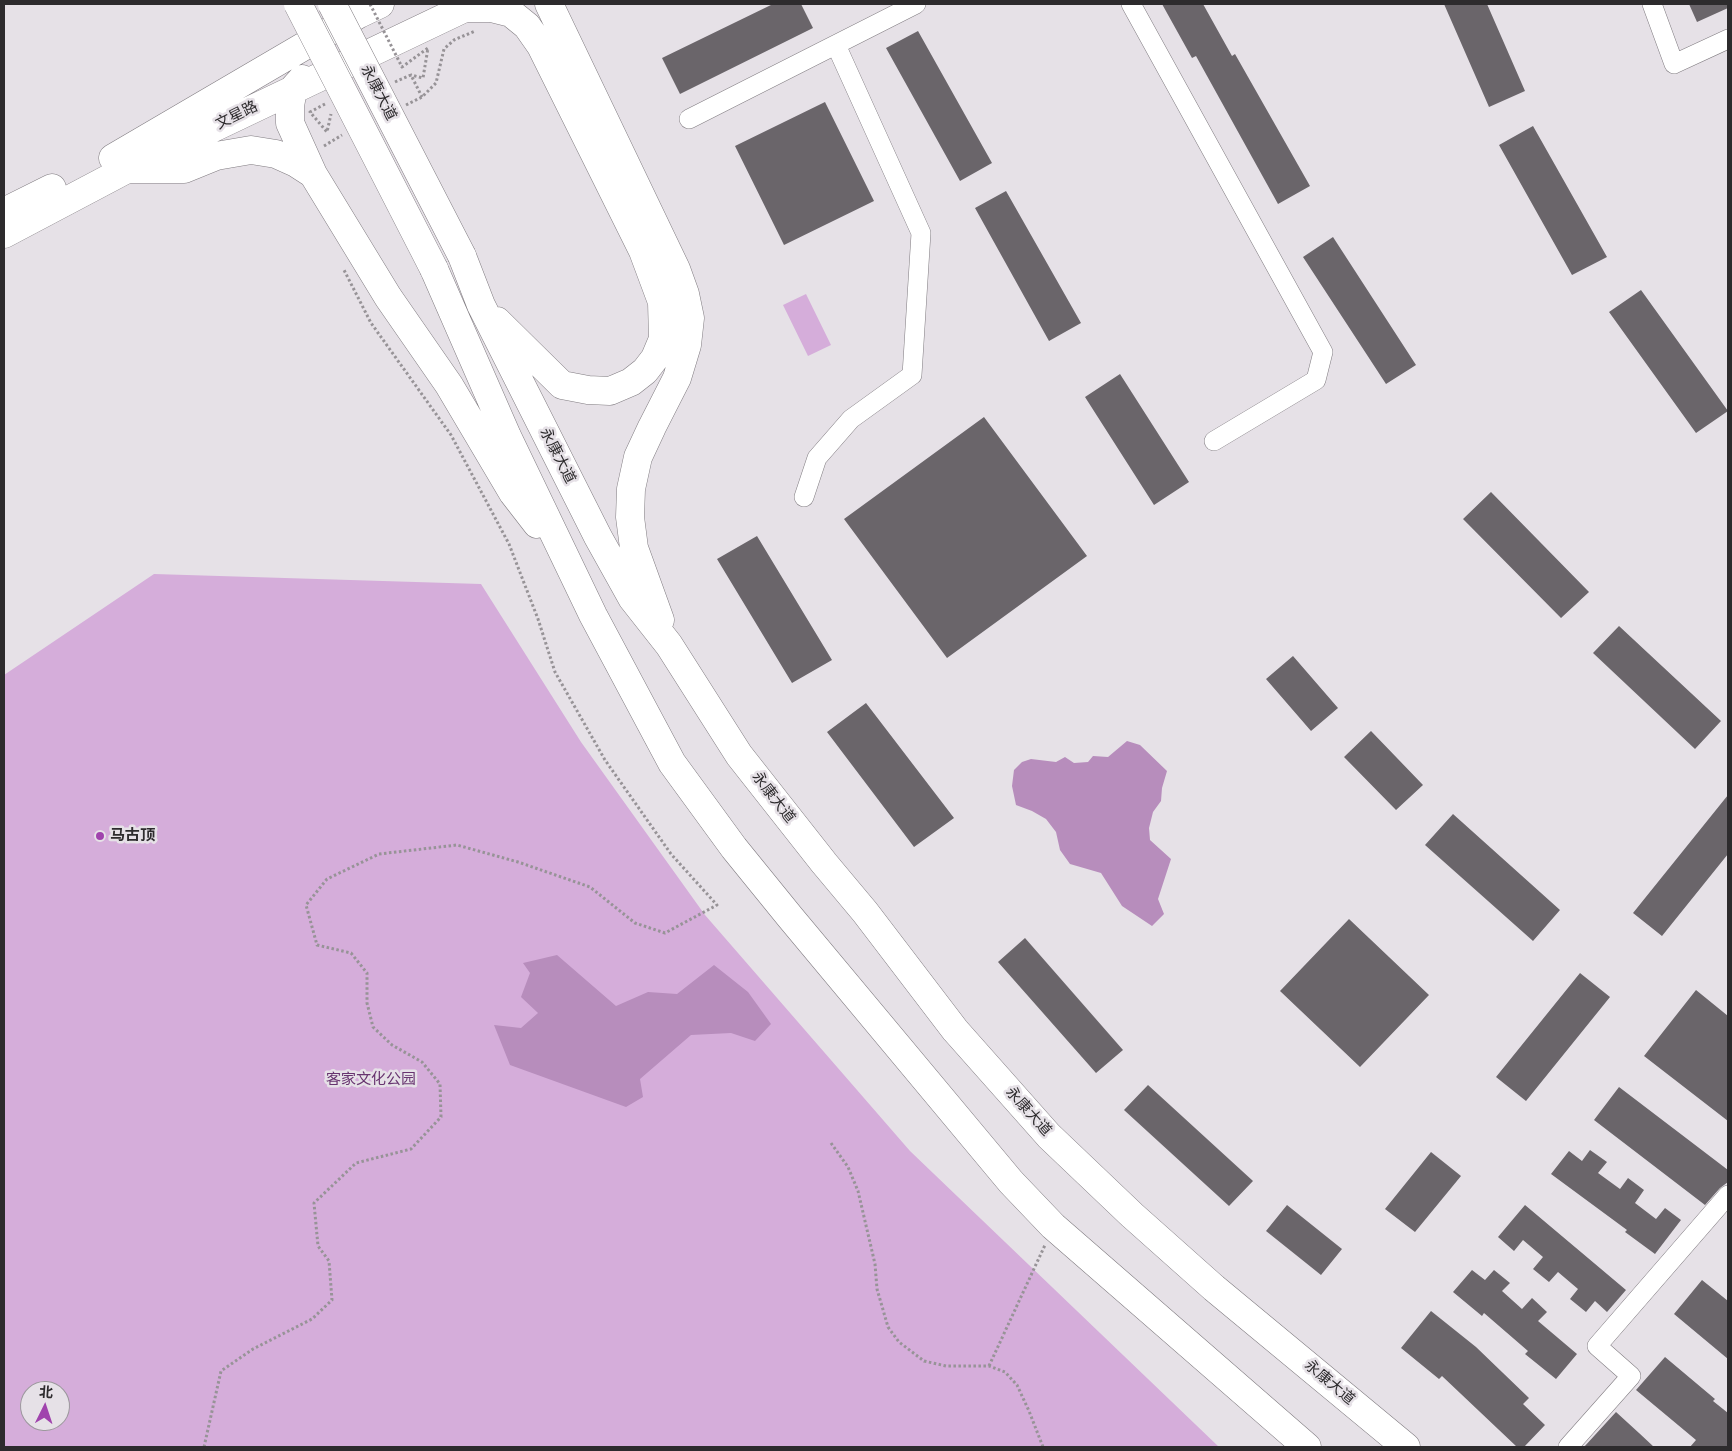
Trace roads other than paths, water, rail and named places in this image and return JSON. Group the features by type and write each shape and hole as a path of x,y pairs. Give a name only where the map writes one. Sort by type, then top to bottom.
{"street":[{"name":"永康大道","path":"298,4 434,269 508,436 593,616 678,771 734,848 1011,1182 1053,1226 1307,1447"},
{"name":"永康大道","path":"332,4 462,256 481,305 602,544 632,598 669,645 738,755 824,864 865,912 955,1030 1049,1136 1132,1215 1214,1288 1406,1447"},
{"path":"549,4 676,269 685,294 690,318 687,345 677,378 638,457 631,489 630,517 634,548 669,645"},
{"path":"689,119 916,4"},
{"path":"1131,4 1323,352 1316,380 1214,441"},
{"path":"1652,4 1674,64 1728,39"},
{"path":"470,6 491,8 511,13 527,26 541,46 643,251 662,302 663,339 655,358 645,371 631,382 610,391 588,390 562,385 481,305"},
{"name":"文星路","path":"4,234 127,169 470,6"},
{"path":"370,7 293,89 290,123 314,174 388,297 449,385 513,493 567,561"},
{"name":"文星路","path":"4,212 109,160 370,7"},
{"path":"804,497 817,458 851,419 912,375 921,233 836,45"},
{"path":"127,169 184,169 216,156 251,150 276,154 314,174"},
{"path":"1568,1447 1631,1376 1597,1346 1728,1195"}],"place":[{"name":"马古顶","path":"100,836"}],"park label":[{"name":"客家文化公园","path":"371,1080"}]}
